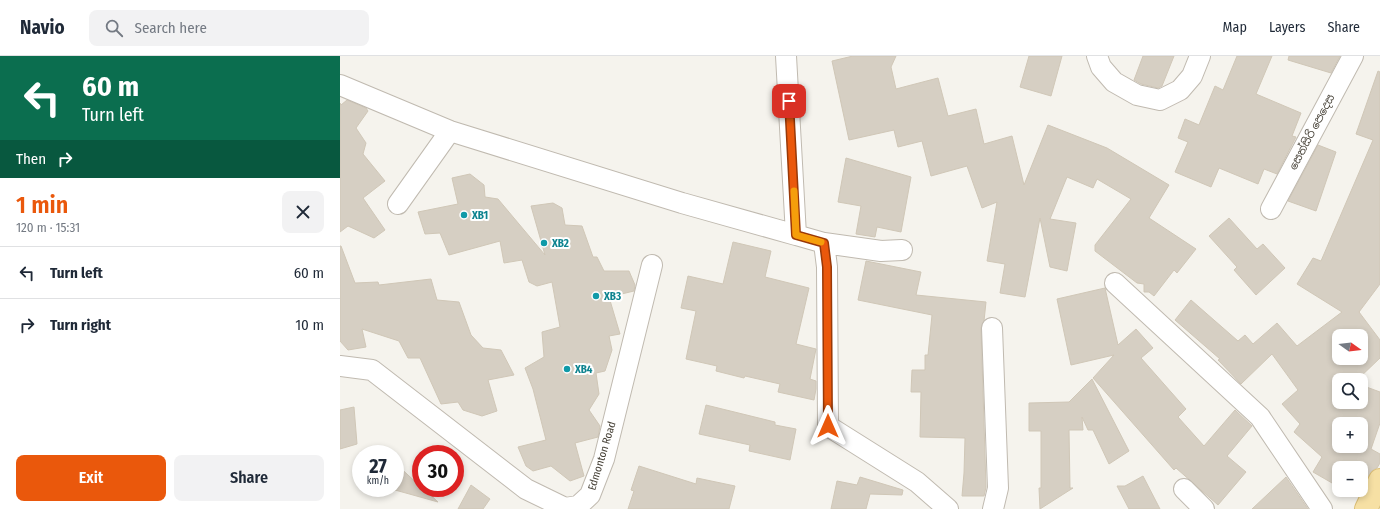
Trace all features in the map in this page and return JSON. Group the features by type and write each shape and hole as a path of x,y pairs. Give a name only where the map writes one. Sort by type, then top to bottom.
{"main road":[{"path":"1367,508 1380,480"}],"street":[{"path":"786,56 796,235"},
{"path":"1097,56 1102,67 1114,82 1137,95 1160,100 1180,90 1192,76 1200,56"},
{"name":"සෙත්සිරි පෙදෙස","path":"1271,209 1353,56"},
{"path":"340,85 450,131 682,203 824,243 881,251 902,250"},
{"path":"398,204 450,131"},
{"path":"824,243 827,267 828,426 917,482 948,509"},
{"name":"Edmonton Road","path":"340,366 372,370 526,490 565,508 578,506 590,495 604,459 652,265"},
{"path":"1116,283 1260,417 1322,509"},
{"path":"992,328 998,488 993,509"},
{"path":"1184,489 1204,509"}],"building":[{"path":"853,56 896,56 891,67 896,89 938,78 948,116 976,109 984,144 1012,136 1024,185 1048,125 1107,148 1169,185 1149,218 1196,249 1177,273 1174,270 1154,296 1149,292 1144,292 1144,284 1137,283 1095,251 1095,245 1131,199 1097,179 1093,188 1067,177 1050,219 1076,223 1067,271 1050,267 1040,218 1025,297 1000,293 1005,264 987,261 997,202 982,208 967,166 931,176 922,141 898,147 894,130 849,140 832,61"},
{"path":"1029,56 1062,56 1051,96 1020,87"},
{"path":"1143,56 1174,56 1162,86 1158,88 1141,84 1134,80"},
{"path":"1237,56 1272,56 1256,94 1301,113 1292,136 1296,137 1277,174 1264,169 1258,184 1219,168 1211,187 1175,172 1188,142 1178,138 1185,119 1199,125 1215,86 1223,90"},
{"path":"1289,56 1340,56 1331,73 1288,60"},
{"path":"1378,71 1380,72 1380,284 1359,312 1380,340 1380,358 1364,373 1332,373 1332,409 1368,409 1368,388 1380,392 1380,423 1371,449 1380,454 1380,463 1368,477 1368,461 1332,461 1332,483 1313,472 1322,457 1294,432 1300,424 1282,404 1298,390 1272,354 1241,384 1218,360 1220,359 1175,320 1191,300 1238,341 1245,335 1253,344 1277,323 1297,346 1342,312 1297,284 1313,258 1321,261 1373,140 1356,134"},
{"path":"347,100 366,108 368,111 356,128 366,143 363,154 385,181 363,198 385,230 374,238 348,226 340,232 340,103 341,105"},
{"path":"1318,145 1336,152 1316,211 1288,201"},
{"path":"846,158 911,177 901,232 877,227 875,237 856,234 861,206 838,202"},
{"path":"470,174 484,185 485,197 498,199 545,255 531,206 553,203 562,208 565,225 582,226 593,257 597,257 604,271 629,271 635,285 634,291 609,297 620,334 609,336 612,350 605,371 596,373 599,394 589,410 600,426 598,437 575,443 584,476 570,481 551,466 533,471 526,466 518,447 546,440 533,389 525,368 544,357 542,332 560,327 552,282 537,286 529,282 522,260 504,263 500,241 449,255 440,233 425,234 418,212 458,204 452,178"},
{"path":"1229,218 1257,249 1263,244 1285,268 1256,295 1234,270 1237,267 1209,236"},
{"path":"733,242 771,251 765,277 809,288 796,344 816,349 810,379 816,381 814,400 778,392 780,384 745,376 744,378 716,371 717,366 686,359 696,311 681,308 688,276 723,284"},
{"path":"340,246 355,283 378,282 379,285 431,279 437,300 459,302 471,335 483,348 501,350 514,375 488,380 497,411 482,416 463,410 458,402 441,404 420,358 408,358 399,341 362,329 366,347 348,350 340,341"},
{"path":"866,261 921,272 916,295 986,302 984,321 981,328 986,487 984,496 962,496 965,438 920,437 921,392 911,392 912,370 925,370 925,355 928,355 932,315 858,300"},
{"path":"1105,288 1118,345 1136,329 1153,348 1141,358 1186,409 1178,417 1204,446 1235,410 1252,426 1227,456 1246,472 1218,505 1176,468 1174,470 1093,378 1114,355 1071,365 1057,299"},
{"path":"1092,379 1129,451 1109,464 1093,430 1088,430 1082,417 1083,430 1069,430 1070,488 1073,488 1040,509 1039,488 1041,488 1041,431 1029,431 1029,403 1069,402"},
{"path":"706,405 775,422 775,425 796,429 790,460 749,451 750,445 699,434"},
{"path":"354,407 357,444 340,449 340,410"},
{"path":"639,466 696,484 697,478 735,486 729,509 628,509 634,491 631,490"},
{"path":"404,471 412,479 412,495 404,493"},
{"path":"1143,476 1160,509 1129,509 1117,486 1125,486"},
{"path":"860,477 903,490 902,495 870,494 866,509 831,509 837,481 857,485"},
{"path":"1286,477 1308,509 1252,509"},
{"path":"471,485 490,499 483,509 458,509"},
{"path":"420,497 433,497 438,502"}],"slow traffic":[{"path":"794,191 796,235 821,242"}],"place":[{"name":"XB1","path":"464,215"},
{"name":"XB2","path":"544,243"},
{"name":"XB3","path":"596,296"},
{"name":"XB4","path":"567,369"}],"route":[{"path":"789,101 796,235 824,243 827,267 828,426"}]}
